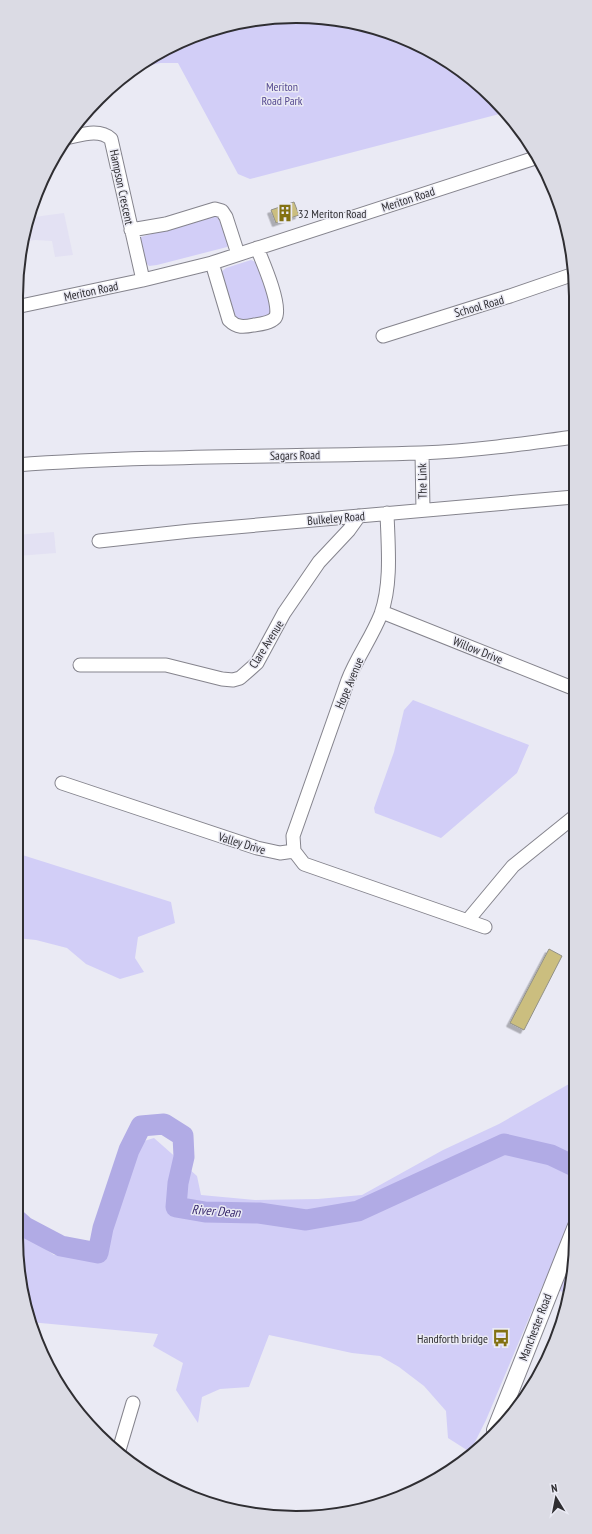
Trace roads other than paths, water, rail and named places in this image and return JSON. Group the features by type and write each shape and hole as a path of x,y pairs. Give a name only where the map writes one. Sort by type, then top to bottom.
{"street":[{"name":"Hampson Crescent","path":"74,136 91,133 102,134 111,139 143,280"},
{"name":"Meriton Road","path":"23,306 143,280 212,263 532,159"},
{"path":"131,230 166,224 211,210 222,211 226,217 238,254"},
{"path":"212,263 229,320 233,324 244,327 263,323 275,317 277,307 258,248"},
{"name":"School Road","path":"383,336 568,276"},
{"name":"Sagars Road","path":"23,465 106,459 422,453 513,445 569,438"},
{"name":"The Link","path":"422,453 423,510"},
{"name":"Bulkeley Road","path":"99,541 388,512 569,497"},
{"name":"Hope Avenue","path":"294,851 293,836 348,680 354,666 373,633 382,612 388,570 388,512"},
{"name":"Clare Avenue","path":"80,665 166,665 222,679 233,680 240,678 256,663 284,614 319,562 345,534 358,516"},
{"name":"Willow Drive","path":"382,612 569,687"},
{"name":"Valley Drive","path":"62,784 263,850 280,853 294,851"},
{"path":"468,920 513,866 569,821"},
{"path":"294,851 297,857 304,864 485,927"},
{"name":"Manchester Road","path":"500,1419 569,1245"},
{"path":"120,1446 133,1403"}],"waterway":[{"name":"River Dean","path":"23,1225 61,1246 98,1253 103,1228 129,1150 141,1126 164,1124 183,1136 184,1157 178,1183 176,1207 205,1212 259,1213 306,1220 358,1211 504,1144 551,1155 569,1164"}],"place":[{"name":"32 Meriton Road","path":"285,213"},
{"name":"Handforth bridge","path":"501,1338"}],"park label":[{"name":"Meriton Road Park","path":"282,93"}]}
